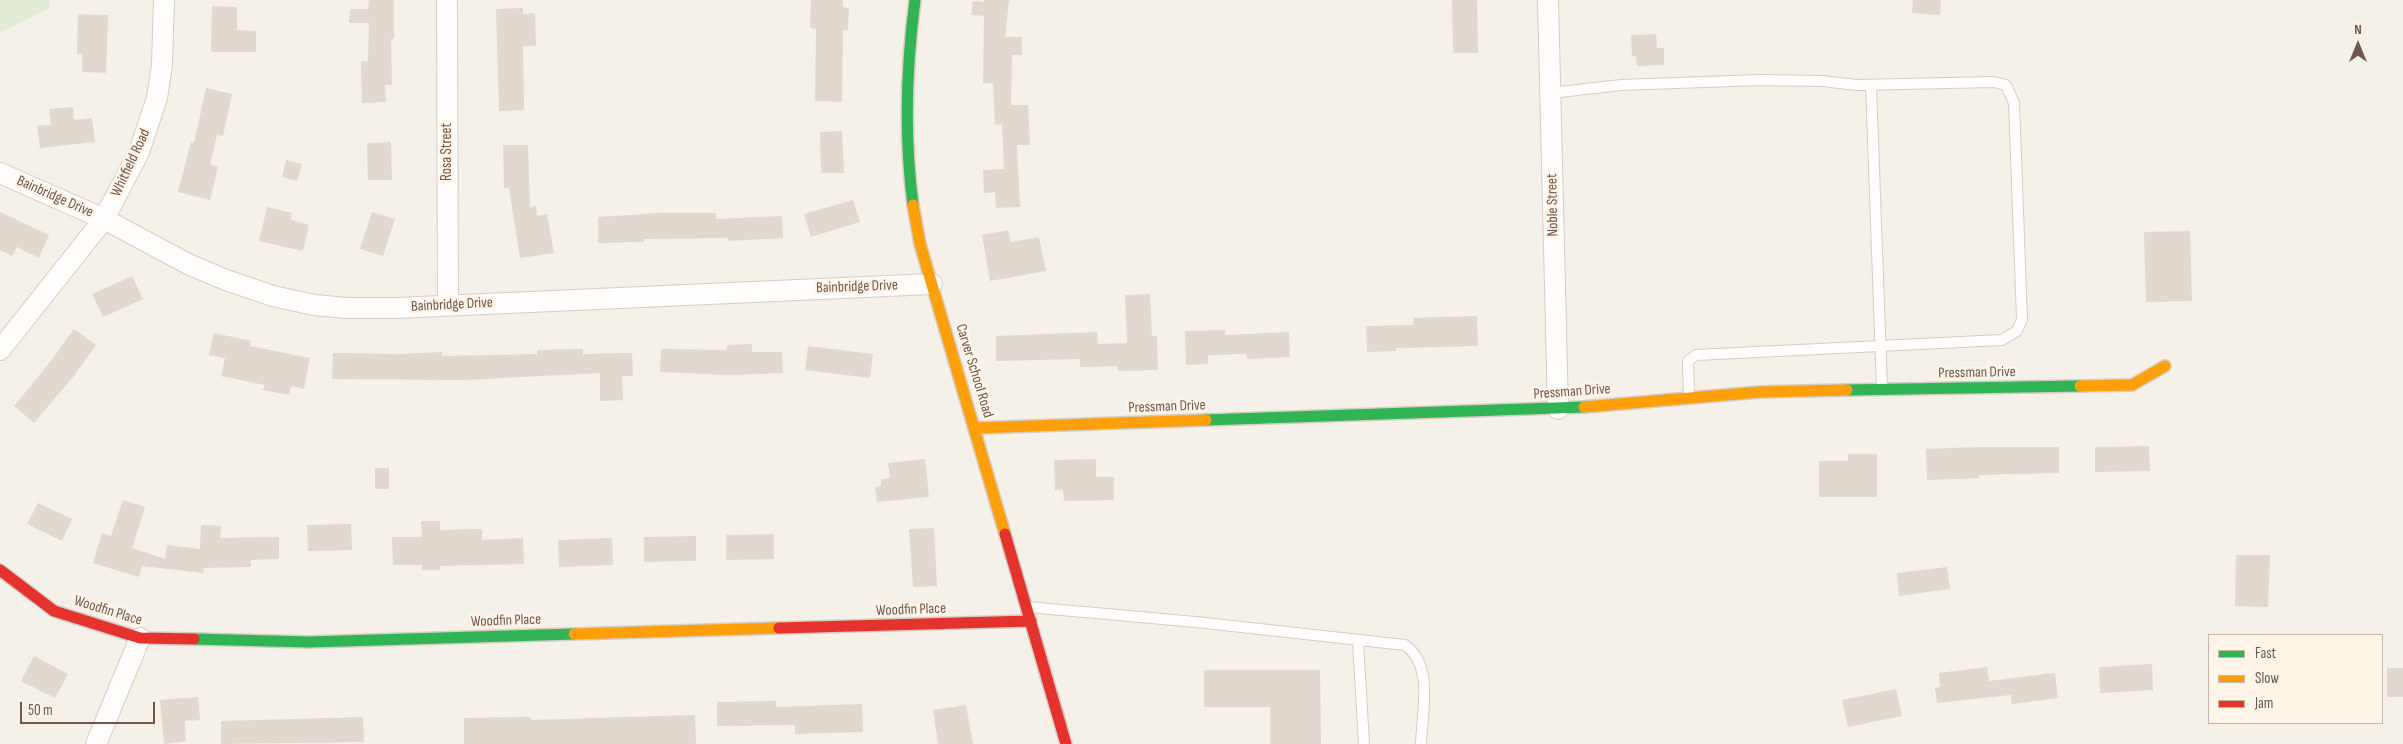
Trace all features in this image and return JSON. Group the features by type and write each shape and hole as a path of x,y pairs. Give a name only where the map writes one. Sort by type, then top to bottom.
{"street":[{"name":"Whitfield Road","path":"0,350 104,218 138,152 157,98 162,65 164,0"},
{"name":"Rosa Street","path":"447,0 448,304"},
{"name":"Carver School Road","path":"915,0 908,44 905,105 911,199 932,284 1066,744"},
{"name":"Noble Street","path":"1548,0 1558,409"},
{"name":"Bainbridge Drive","path":"0,173 104,218 188,264 226,280 274,296 314,305 347,308 396,308 448,304 932,284"},
{"name":"Pressman Drive","path":"975,428 1558,409 1760,392 2132,385 2165,366"},
{"name":"Woodfin Place","path":"0,570 54,610 140,638 309,642 1031,621"},
{"path":"96,744 140,638"}],"lane":[{"path":"1551,93 1621,85 1760,80 1871,85 1994,82 2006,85 2014,103 2022,319 2017,331 2002,340 1696,355 1688,362 1689,398"},
{"path":"1871,85 1882,390"},
{"path":"1027,607 1196,622 1405,645 1415,653 1424,680 1420,744"},
{"path":"1358,641 1364,744"}],"green space":[{"path":"0,0 50,0 50,8 0,33"}],"building":[{"path":"369,0 394,0 394,39 391,39 392,85 385,85 386,102 362,103 361,62 368,61 369,23 349,23 350,9 368,9"},
{"path":"811,0 843,0 843,7 849,8 848,30 843,30 842,102 815,101 816,29 810,28"},
{"path":"984,0 1009,0 1005,37 1022,37 1022,55 1012,55 1011,105 1028,105 1030,145 1017,145 1020,207 996,208 995,192 984,193 983,170 1004,169 1002,124 995,125 993,83 983,83 984,16 971,15 973,1 984,2"},
{"path":"1452,0 1477,0 1478,53 1453,53"},
{"path":"1913,0 1941,0 1940,15 1912,13"},
{"path":"212,6 237,7 237,30 256,31 256,52 211,52"},
{"path":"523,8 523,14 535,13 536,46 523,46 524,110 499,111 496,9"},
{"path":"78,14 108,15 106,73 82,72 82,54 77,54"},
{"path":"1656,34 1657,48 1664,48 1664,65 1637,66 1636,56 1632,56 1631,35"},
{"path":"206,88 232,94 223,136 217,135 210,164 218,167 210,200 178,192 191,142 194,143"},
{"path":"73,107 74,120 92,118 95,142 40,148 37,126 51,125 49,109"},
{"path":"842,131 844,173 821,173 820,132"},
{"path":"391,142 392,180 368,180 367,143"},
{"path":"503,145 528,145 530,207 536,206 537,216 547,214 554,253 520,258 509,188 504,188"},
{"path":"286,160 302,164 297,181 282,177"},
{"path":"853,200 860,222 811,237 804,214"},
{"path":"267,207 292,213 291,220 309,225 303,251 259,241"},
{"path":"0,212 49,235 39,258 17,247 12,256 0,250"},
{"path":"372,212 395,219 383,256 360,249"},
{"path":"661,213 716,213 716,219 782,216 783,238 728,241 728,238 644,239 644,242 598,243 598,217"},
{"path":"1008,230 1011,242 1039,237 1046,271 990,281 982,235"},
{"path":"2190,231 2192,301 2146,302 2144,232"},
{"path":"132,276 143,299 103,317 92,294"},
{"path":"1150,294 1152,336 1157,336 1158,370 1118,371 1118,366 1080,367 1080,359 996,361 996,336 1097,332 1098,344 1127,343 1125,295"},
{"path":"1477,316 1478,346 1396,348 1396,351 1367,352 1366,326 1413,325 1413,318"},
{"path":"74,329 96,345 73,377 34,423 14,406"},
{"path":"1225,330 1225,335 1289,332 1290,357 1247,359 1246,354 1208,355 1208,364 1186,365 1185,331"},
{"path":"214,333 251,341 250,346 310,358 304,389 291,386 289,395 263,390 265,385 221,376 225,358 209,355"},
{"path":"752,344 752,352 782,352 783,373 728,375 660,372 661,349 727,350 727,345"},
{"path":"808,346 873,354 870,378 805,370"},
{"path":"583,349 583,354 632,353 633,376 622,376 623,400 600,401 600,373 464,380 332,379 333,353 399,354 442,352 442,356 537,354 537,350"},
{"path":"2149,446 2150,471 2095,472 2095,447"},
{"path":"2059,447 2059,473 1979,475 1979,478 1927,480 1926,449"},
{"path":"1848,454 1877,454 1877,497 1819,497 1819,461 1848,461"},
{"path":"925,459 929,497 877,502 875,487 881,486 881,479 890,478 888,463"},
{"path":"1096,459 1096,477 1114,477 1114,500 1064,501 1063,490 1055,490 1054,460"},
{"path":"375,468 389,468 389,489 375,489"},
{"path":"123,500 145,507 132,548 165,559 167,545 200,549 201,525 221,526 220,538 279,537 279,559 251,560 251,567 204,568 203,573 142,566 139,577 93,563 102,533 111,536"},
{"path":"38,503 72,519 62,541 27,524"},
{"path":"421,521 440,521 440,530 482,529 482,540 523,538 524,564 440,566 440,570 422,570 422,565 393,565 392,537 422,537"},
{"path":"351,524 352,550 308,551 307,525"},
{"path":"934,528 937,586 913,587 909,529"},
{"path":"774,534 774,559 726,560 726,535"},
{"path":"696,536 696,561 644,562 644,537"},
{"path":"612,538 613,565 559,567 558,540"},
{"path":"2236,555 2270,555 2268,607 2235,606"},
{"path":"1947,567 1950,589 1899,596 1897,573"},
{"path":"34,656 68,674 55,698 21,681"},
{"path":"2152,664 2153,690 2100,693 2099,667"},
{"path":"1987,667 1989,681 2055,673 2058,698 2012,704 2011,695 1937,703 1935,688 1940,687 1939,673"},
{"path":"2387,668 2403,668 2403,697 2387,697"},
{"path":"1204,670 1320,670 1321,744 1270,744 1270,707 1204,707"},
{"path":"1896,689 1902,716 1848,727 1842,700"},
{"path":"198,697 200,720 185,721 186,741 164,744 160,700"},
{"path":"776,701 776,707 862,704 863,732 795,734 795,725 717,726 717,702"},
{"path":"966,705 973,744 938,744 933,710"},
{"path":"695,715 696,744 464,744 464,718 531,717 531,720"},
{"path":"363,717 364,742 221,744 221,721"}],"traffic: fast":[{"path":"913,205 908,154 907,102 915,0"},
{"path":"1847,390 2080,386"},
{"path":"1206,420 1584,407"},
{"path":"194,639 309,642 574,634"}],"traffic: slow":[{"path":"913,205 920,244 1005,534"},
{"path":"2080,386 2132,385 2165,366"},
{"path":"1584,407 1760,392 1847,390"},
{"path":"975,428 1206,420"},
{"path":"574,634 779,628"}],"traffic: jam":[{"path":"1005,534 1066,744"},
{"path":"0,570 54,611 140,638 194,639"},
{"path":"779,628 1031,621"}]}
